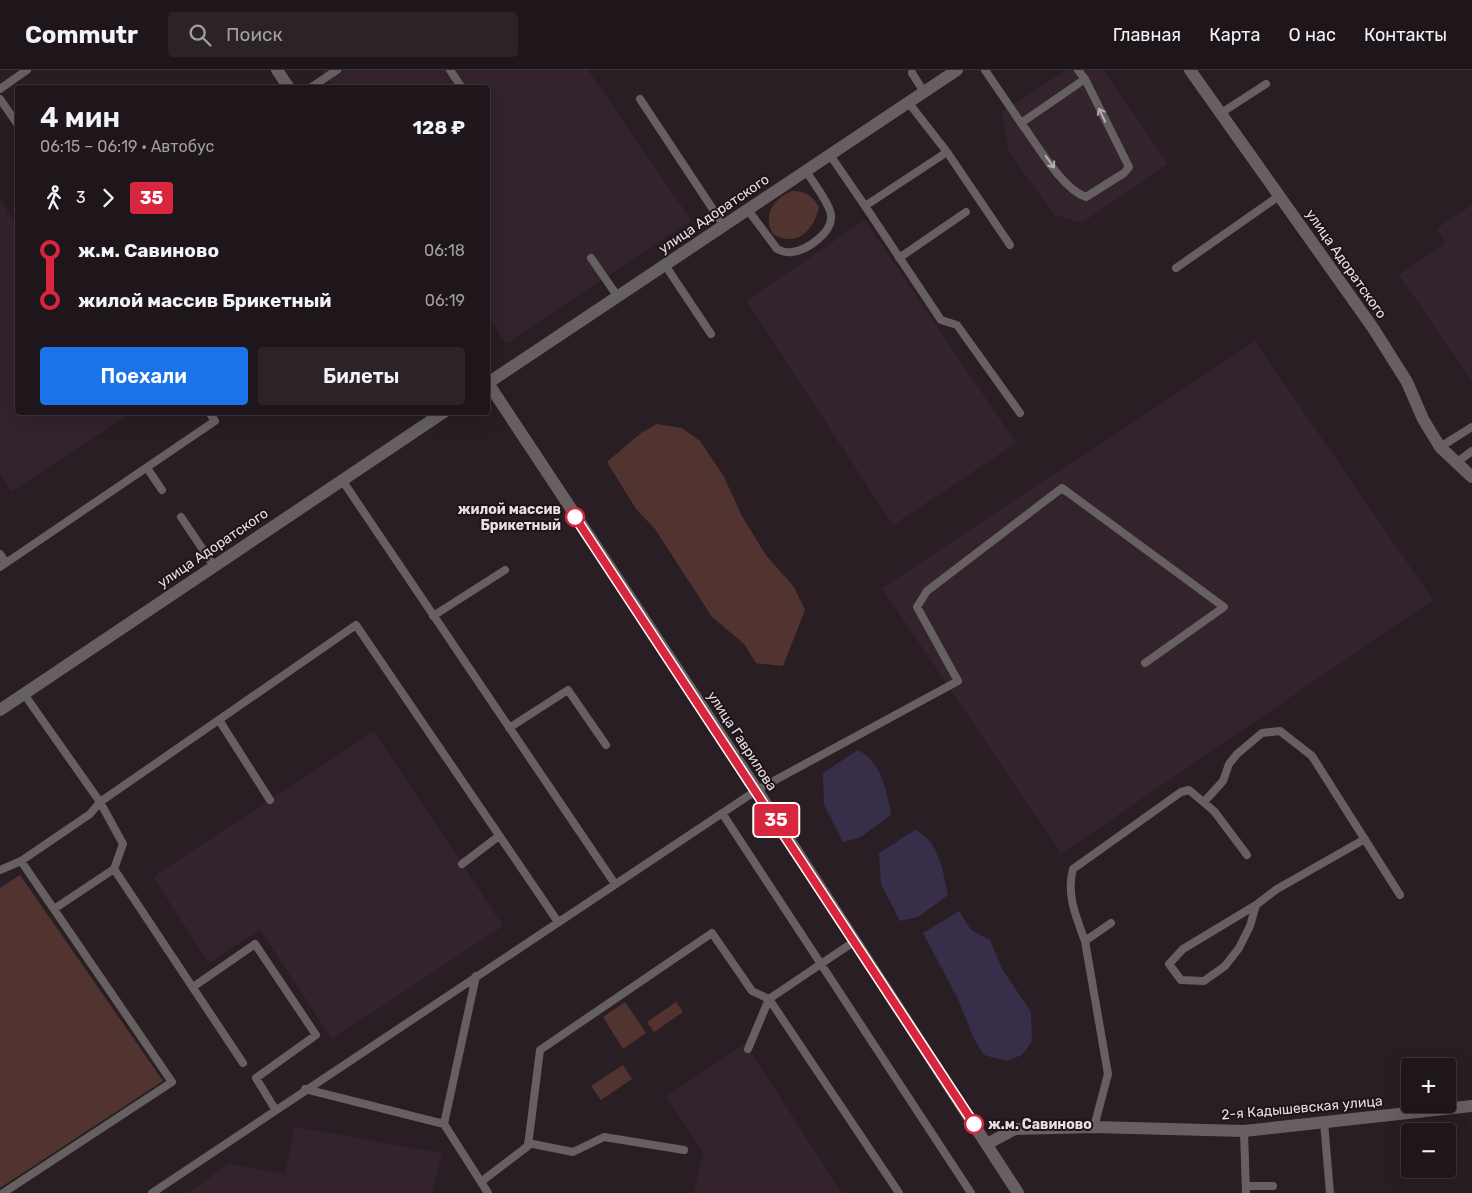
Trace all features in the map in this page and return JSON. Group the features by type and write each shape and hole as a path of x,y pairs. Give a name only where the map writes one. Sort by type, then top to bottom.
{"street":[{"path":"277,70 287,85"},
{"name":"улица Адоратского","path":"490,382 957,70"},
{"name":"улица Адоратского","path":"1190,70 1373,328 1407,382 1423,419 1440,447 1472,477"},
{"name":"улица Гаврилова","path":"490,386 757,790 1018,1193"},
{"name":"улица Адоратского","path":"0,710 440,415"},
{"name":"2-я Кадышевская улица","path":"987,1144 1015,1129 1094,1127 1244,1131 1472,1106"}],"lane":[{"path":"0,89 28,70"},
{"path":"314,85 337,70"},
{"path":"450,70 460,85"},
{"path":"985,70 1062,179 1086,197 1124,174 1129,167 1085,79 1078,70"},
{"path":"912,73 924,92"},
{"path":"1021,122 1085,79"},
{"path":"1221,113 1266,84"},
{"path":"0,99 15,121"},
{"path":"640,99 724,226"},
{"path":"908,102 948,152 1010,245"},
{"path":"864,206 948,152"},
{"path":"830,155 941,320 957,325 1020,413"},
{"path":"748,210 777,249 792,252 823,234 831,224 831,212 806,171"},
{"path":"1176,268 1279,196"},
{"path":"899,258 966,212"},
{"path":"591,258 618,297"},
{"path":"665,265 711,334"},
{"path":"0,554 3,565 215,421 211,415"},
{"path":"1440,447 1472,427"},
{"path":"1456,463 1472,451"},
{"path":"147,468 162,490"},
{"path":"342,480 615,884"},
{"path":"152,1193 757,790 958,681 917,607 926,591 1062,488 1224,607 1145,663"},
{"path":"181,517 214,566"},
{"path":"433,616 505,570"},
{"path":"0,870 21,862 90,814 100,802 356,625 558,922"},
{"path":"509,728 568,690 606,745"},
{"path":"24,694 100,802 123,844 114,869 54,909"},
{"path":"219,720 270,800"},
{"path":"1204,802 1223,781 1229,764 1237,754 1262,733 1280,731 1312,756 1400,895"},
{"path":"1094,1127 1108,1074 1085,941 1073,909 1069,882 1073,869 1181,792 1189,790 1214,811 1247,855"},
{"path":"722,813 971,1193"},
{"path":"462,864 499,836"},
{"path":"1256,905 1250,926 1239,948 1225,966 1204,981 1181,980 1169,964 1183,949 1256,905 1277,889 1365,839"},
{"path":"3,1193 172,1082 21,862"},
{"path":"114,869 243,1063"},
{"path":"1085,941 1111,923"},
{"path":"482,1181 528,1146 540,1050 712,933 752,991 769,1000 899,1193"},
{"path":"748,1049 769,1000 855,941"},
{"path":"193,987 255,944 261,952 316,1035 256,1078 276,1109"},
{"path":"444,1124 476,976"},
{"path":"305,1090 444,1124 488,1193"},
{"path":"1324,1122 1330,1193"},
{"path":"1244,1131 1246,1189 1273,1186"},
{"path":"528,1143 572,1152 604,1137 684,1150"}],"shaded area":[{"path":"321,70 588,70 691,220 506,344 490,319 490,85 332,85"},
{"path":"1067,70 1104,70 1168,164 1082,223 1054,215 1009,152 1002,111"},
{"path":"792,191 808,195 814,199 819,207 809,229 797,238 782,238 773,234 770,227 769,214 780,198"},
{"path":"0,199 15,222 15,415 127,415 12,492 0,474"},
{"path":"1472,205 1472,382 1399,275 1446,243 1436,229"},
{"path":"865,220 1016,443 893,525 746,301"},
{"path":"1255,341 1433,600 1061,854 882,588"},
{"path":"657,424 682,428 700,441 723,475 742,516 765,554 794,587 805,610 783,666 756,663 744,644 712,617 655,529 636,509 607,462 641,433"},
{"path":"374,731 503,926 332,1039 260,930 209,963 153,877"},
{"path":"858,750 873,762 878,770 888,797 891,815 861,837 843,842 824,805 823,773"},
{"path":"915,830 930,841 935,849 942,867 948,895 918,917 900,921 881,884 879,853"},
{"path":"20,875 163,1081 0,1188 0,888"},
{"path":"959,911 971,930 990,940 1002,969 1031,1012 1032,1041 1022,1055 1006,1061 984,1055 974,1039 958,999 923,933"},
{"path":"625,1002 646,1033 623,1049 603,1017"},
{"path":"676,1002 683,1012 654,1032 647,1022"},
{"path":"745,1043 842,1193 694,1193 703,1152 666,1096"},
{"path":"623,1065 632,1079 601,1100 591,1086"},
{"path":"295,1127 442,1153 432,1193 187,1193 229,1164 285,1174"}],"bus line":[{"name":"35","path":"575,517 757,790 974,1124"}],"place":[{"name":"жилой массив Брикетный","path":"575,517"},
{"name":"ж.м. Савиново","path":"974,1124"}]}
